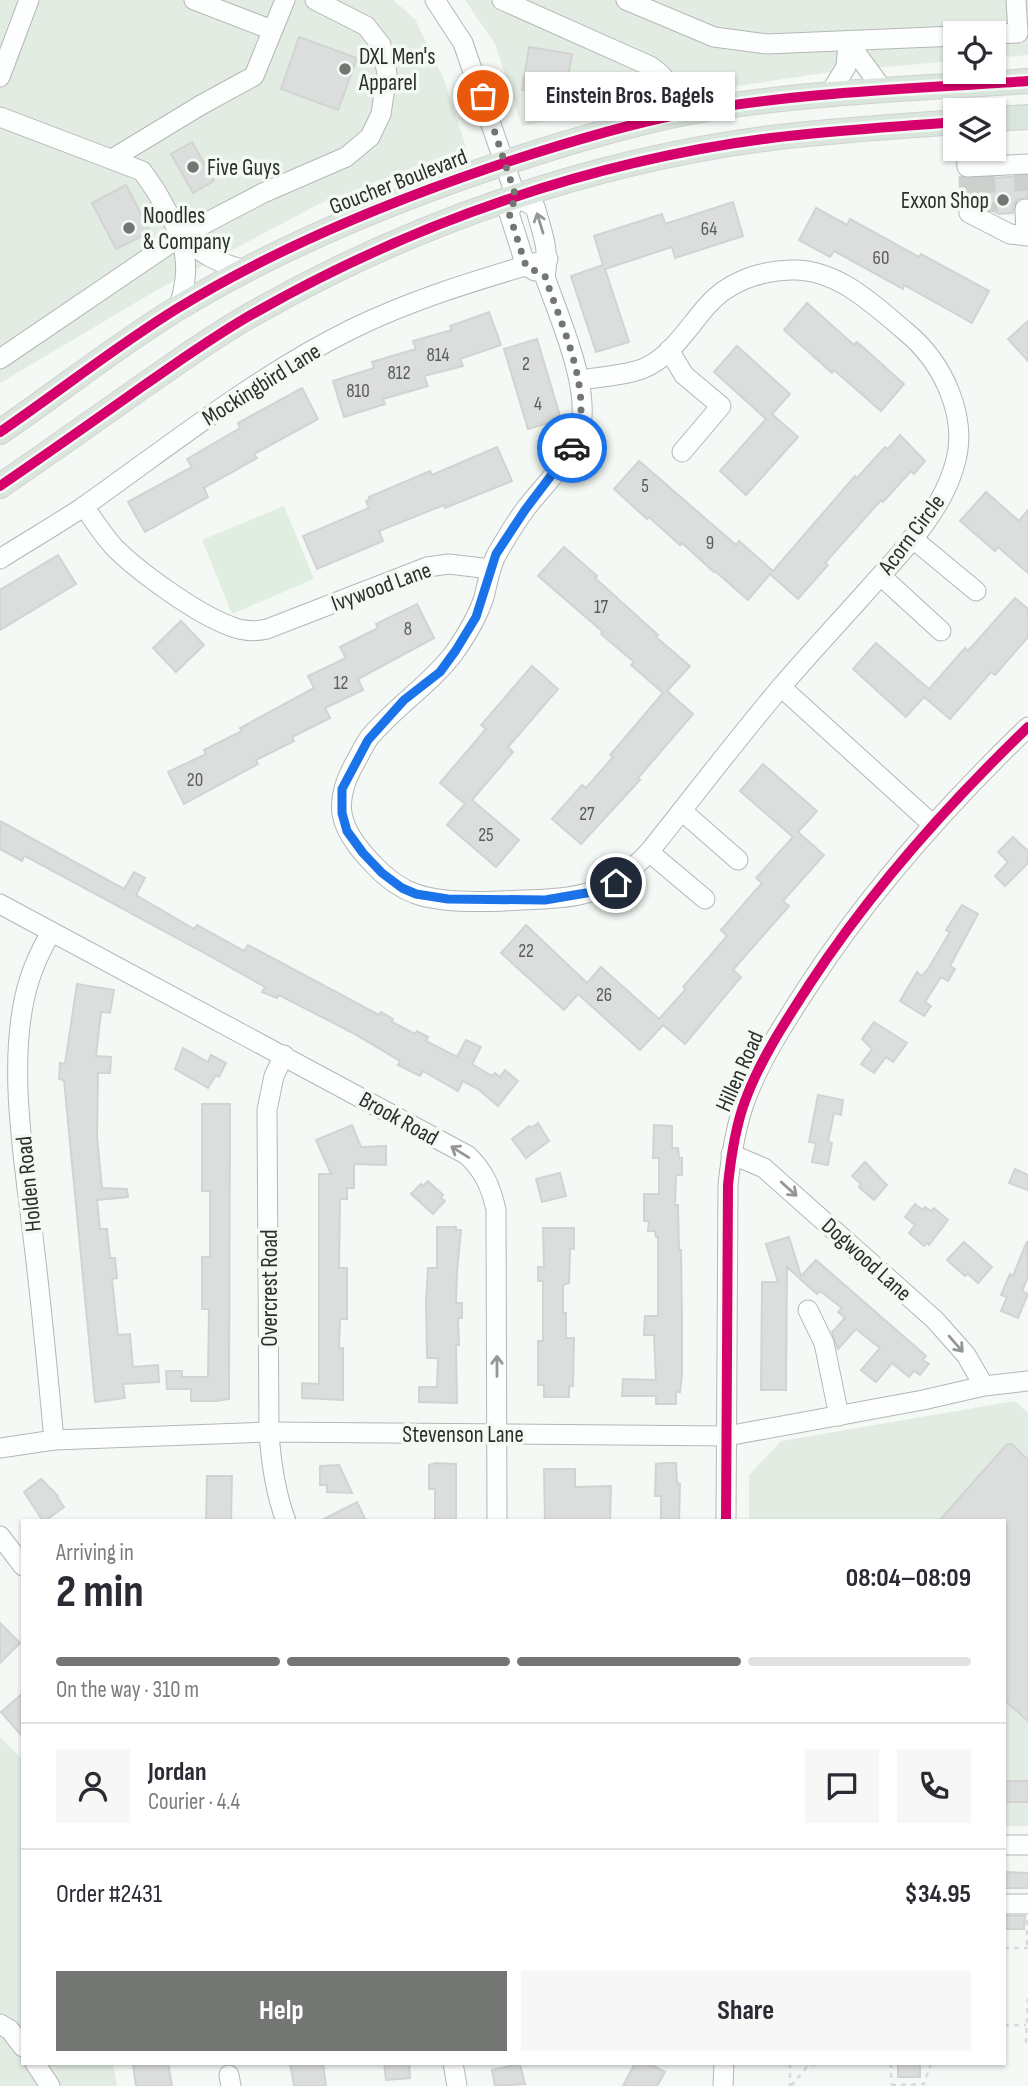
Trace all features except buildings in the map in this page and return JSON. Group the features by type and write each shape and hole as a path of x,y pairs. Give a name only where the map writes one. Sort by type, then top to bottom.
{"main road":[{"name":"Goucher Boulevard","path":"0,432 179,307 247,270 405,197 610,130 686,113 829,95 1028,81"},
{"path":"1006,118 1028,117"},
{"path":"0,486 198,348 257,312 377,251 467,214 596,172 729,144 814,133 943,123"}],"street":[{"path":"0,77 29,0"},
{"path":"194,0 272,30"},
{"path":"112,159 254,76 285,0"},
{"path":"0,359 181,236 263,193 346,157 370,137 381,114 387,73 380,45 366,26 315,0"},
{"path":"502,0 650,66 662,74 671,85 686,113"},
{"path":"626,0 714,37 767,44 943,37"},
{"path":"1006,34 1018,33 1016,0"},
{"path":"438,1 463,43 505,163 516,197 509,213 526,266 547,268"},
{"path":"848,42 884,91"},
{"path":"829,95 846,67 848,42"},
{"path":"0,117 142,171 181,236 187,259 187,278 179,307"},
{"path":"974,166 1025,166"},
{"path":"516,197 535,207 547,268 579,380 582,422 568,457 525,510 496,554 476,617 456,650 440,672 404,700 368,740 346,778 341,800 347,831 382,873 402,888 427,897 545,900 592,892 616,883 630,873 781,687 932,824"},
{"path":"982,216 1010,234 1027,235 1025,209"},
{"path":"181,236 201,253 221,264 247,270"},
{"name":"Mockingbird Lane","path":"0,559 84,506 187,430 293,362 352,329 436,292 526,266"},
{"name":"Acorn Circle","path":"579,380 643,369 669,350 716,297 754,275 795,270 829,277 862,294 916,340 938,369 949,391 957,417 959,447 942,499 881,576 781,687"},
{"path":"669,350 684,375 721,406 682,452"},
{"name":"Ivywood Lane","path":"84,506 114,546 156,582 218,621 243,630 267,629 428,567 449,564 491,569"},
{"path":"912,538 975,591"},
{"path":"881,576 941,631"},
{"name":"Hillen Road","path":"726,1519 728,1185 736,1131 748,1093 793,1009 864,906 932,824 1028,727"},
{"path":"682,811 738,860"},
{"path":"649,852 705,899"},
{"name":"Brook Road","path":"0,904 467,1155 485,1176 492,1189 496,1210 497,1519"},
{"name":"Holden Road","path":"51,932 36,961 22,1008 19,1087 54,1440"},
{"name":"Overcrest Road","path":"284,1055 274,1076 267,1110 269,1432 271,1468 285,1519"},
{"name":"Dogwood Lane","path":"731,1154 764,1168 935,1320 966,1355 984,1386"},
{"path":"808,1310 824,1343 839,1416"},
{"name":"Stevenson Lane","path":"0,1448 54,1440 269,1432 727,1436 984,1386 1028,1381"},
{"name":"Stevenson Lane","path":"923,1400 957,1401 1028,1388"},
{"path":"0,1535 21,1563"},
{"path":"1006,1845 1028,1845"},
{"path":"1006,1903 1028,1904"},
{"path":"0,2024 10,2030 21,2044"},
{"path":"36,2065 50,2086"},
{"path":"453,2065 457,2086"},
{"path":"723,2086 724,2065"}],"path":[{"path":"1006,1948 1028,1948 1027,1926"},
{"path":"1028,1998 1028,2048"},
{"path":"1006,2025 1027,2025"},
{"path":"790,2065 790,2086"},
{"path":"790,2086 807,2067 812,2065"},
{"path":"891,2065 892,2085 924,2084 931,2065"}],"shaded area":[{"path":"0,0 393,0 415,19 444,80 466,147 319,204 157,290 0,383"},
{"path":"465,0 1028,0 1028,55 1006,57 1006,21 943,21 943,62 837,71 697,92 522,126 495,44"},
{"path":"1015,1401 1028,1413 1028,1826 1006,1826 1006,1519 749,1519 749,1475 781,1441"},
{"path":"0,1737 21,1758 21,2065 113,2065 117,2086 0,2086"}],"green space":[{"path":"284,506 314,579 232,614 202,540"}],"tunnel":[{"path":"1023,172 1025,209"},
{"path":"985,174 988,212"},
{"path":"968,176 969,213"}],"cycle path":[{"path":"0,432 132,338 215,286 331,229 492,167 612,130 727,106 856,92 1028,81"},
{"path":"0,486 243,319 318,279 442,223 571,179 704,148 794,135 943,123"},
{"path":"726,1519 728,1185 734,1142 745,1101 782,1027 858,916 939,818 1028,727"}],"way so far":[{"path":"483,96 516,197 509,213 521,254 526,266 545,276 579,380 582,422 572,448"}],"place":[{"name":"DXL Men's Apparel","path":"345,69"},
{"name":"Einstein Bros. Bagels","path":"483,96"},
{"name":"Five Guys","path":"193,167"},
{"name":"Exxon Shop","path":"1003,200"},
{"name":"Noodles & Company","path":"129,228"}],"route":[{"path":"572,448 496,554 476,617 456,650 440,672 404,700 368,740 342,789 342,813 347,831 382,873 402,888 427,897 545,900 592,892 616,883"}]}
